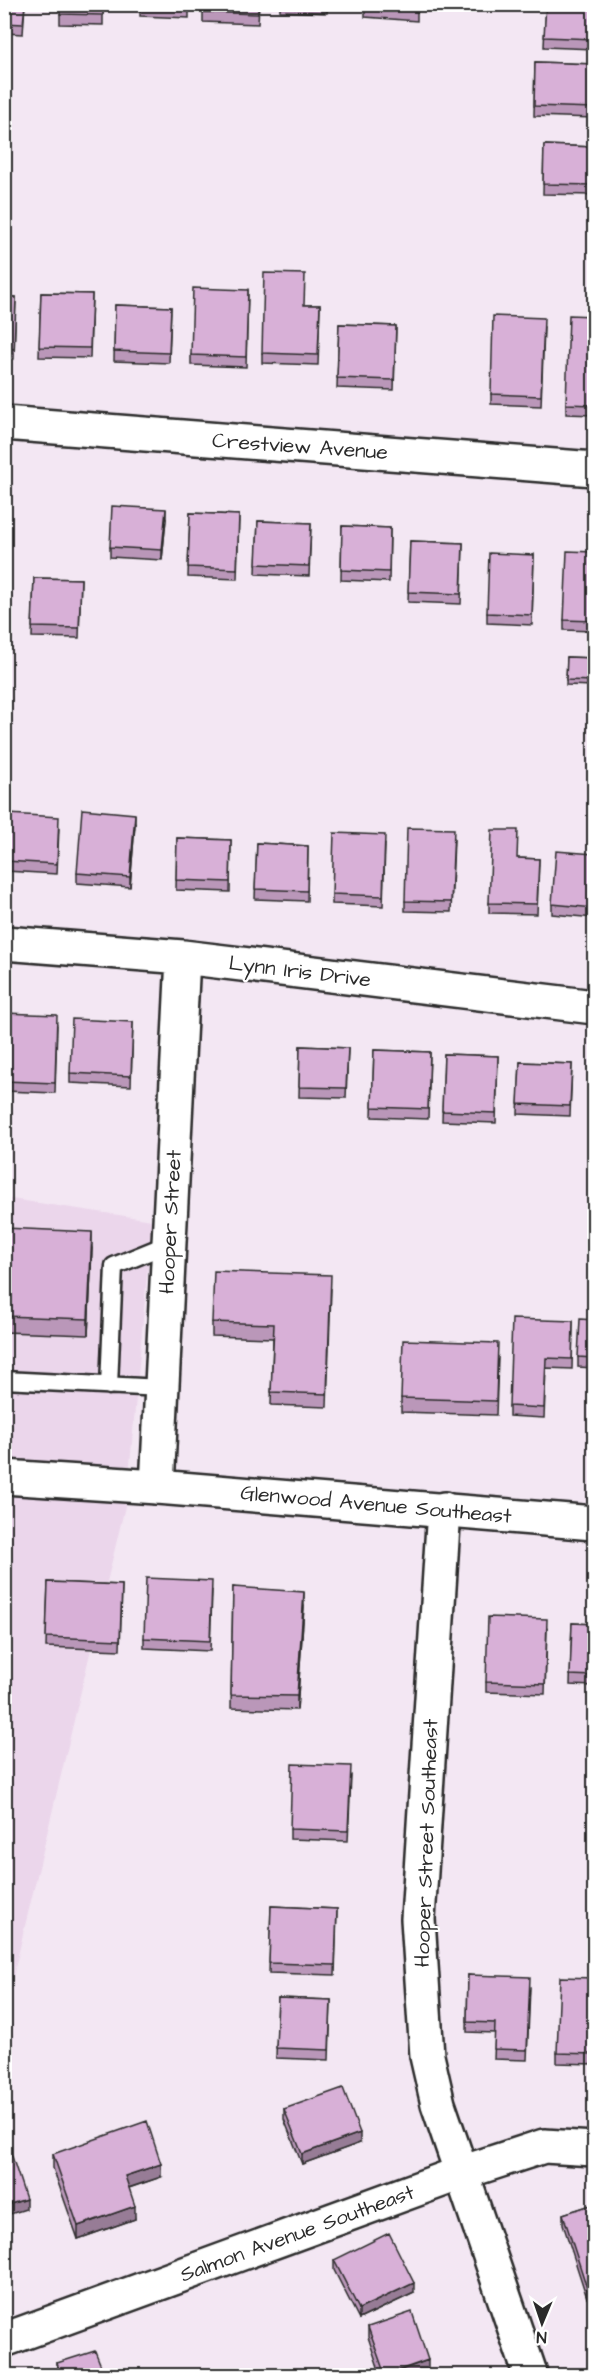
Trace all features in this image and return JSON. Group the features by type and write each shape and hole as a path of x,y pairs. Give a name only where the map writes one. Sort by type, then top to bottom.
{"street":[{"name":"Crestview Avenue","path":"4,423 594,469"},
{"name":"Lynn Iris Drive","path":"4,943 183,957 594,1007"},
{"name":"Hooper Street","path":"157,1487 183,957"},
{"name":"Glenwood Avenue Southeast","path":"4,1477 594,1522"},
{"name":"Hooper Street Southeast","path":"444,1509 418,1919 427,2056 438,2104 531,2376"},
{"name":"Salmon Avenue Southeast","path":"4,2340 461,2173 544,2146 594,2149"}],"lane":[{"path":"109,1386 114,1266 168,1244"},
{"path":"4,1380 162,1388"}],"shaded area":[{"path":"5,1198 152,1220 127,1498 5,2010"}],"building":[{"path":"4,4 25,4 23,24 4,23"},
{"path":"60,4 103,4 103,15 60,14"},
{"path":"140,4 189,4 189,8 140,6"},
{"path":"203,4 258,4 258,14 203,12"},
{"path":"365,4 417,4 417,11 365,7"},
{"path":"546,4 594,4 594,39 544,37"},
{"path":"535,62 594,64 594,108 534,106"},
{"path":"544,145 594,147 594,185 543,184"},
{"path":"264,273 305,274 304,305 320,305 318,355 262,353"},
{"path":"193,288 248,290 246,357 191,355"},
{"path":"41,293 92,294 90,348 39,347"},
{"path":"4,297 16,297 14,349 4,348"},
{"path":"115,305 171,307 169,353 114,351"},
{"path":"569,315 594,316 594,405 566,404"},
{"path":"493,316 544,318 541,396 491,394"},
{"path":"339,324 396,326 394,380 337,378"},
{"path":"112,506 166,509 162,550 110,547"},
{"path":"190,513 239,515 237,569 188,567"},
{"path":"258,521 311,523 309,566 256,564"},
{"path":"342,526 390,528 389,572 341,570"},
{"path":"410,541 463,543 461,594 408,592"},
{"path":"567,551 594,552 594,621 564,620"},
{"path":"489,553 534,555 532,615 487,613"},
{"path":"34,578 81,579 79,628 32,627"},
{"path":"567,657 594,658 594,681 566,680"},
{"path":"82,809 135,814 130,877 77,873"},
{"path":"8,814 59,817 57,864 5,861"},
{"path":"407,828 454,829 451,902 405,901"},
{"path":"492,830 518,830 517,858 539,859 537,904 489,903"},
{"path":"334,833 385,835 383,896 332,894"},
{"path":"177,838 231,840 230,882 176,880"},
{"path":"257,843 308,846 307,891 255,889"},
{"path":"556,851 594,854 594,908 552,904"},
{"path":"4,1013 57,1015 55,1083 4,1081"},
{"path":"72,1019 133,1022 131,1076 70,1073"},
{"path":"300,1046 348,1048 346,1088 299,1087"},
{"path":"374,1050 430,1052 428,1109 372,1107"},
{"path":"444,1054 498,1056 496,1113 442,1111"},
{"path":"520,1062 572,1064 570,1106 518,1104"},
{"path":"4,1228 92,1232 88,1319 4,1316"},
{"path":"214,1271 331,1275 327,1394 271,1392 274,1324 212,1322"},
{"path":"512,1319 573,1321 572,1359 546,1358 544,1408 509,1406"},
{"path":"580,1319 594,1320 594,1358 578,1357"},
{"path":"403,1340 498,1343 496,1401 401,1398"},
{"path":"146,1578 212,1581 210,1641 144,1638"},
{"path":"48,1582 122,1585 120,1640 46,1637"},
{"path":"233,1587 304,1592 297,1696 231,1695"},
{"path":"488,1617 547,1619 545,1684 486,1682"},
{"path":"572,1623 594,1624 594,1676 570,1675"},
{"path":"292,1764 351,1766 348,1831 290,1829"},
{"path":"271,1906 337,1909 335,1965 269,1963"},
{"path":"468,1975 530,1977 527,2050 494,2049 495,2023 467,2022"},
{"path":"560,1977 594,1978 594,2054 557,2053"},
{"path":"278,1998 331,2000 329,2050 276,2048"},
{"path":"343,2088 360,2133 302,2154 284,2109"},
{"path":"147,2121 161,2164 125,2176 135,2206 78,2226 53,2154"},
{"path":"4,2132 26,2199 4,2206"},
{"path":"594,2204 594,2285 587,2288 563,2214"},
{"path":"389,2233 414,2283 359,2309 334,2260"},
{"path":"412,2312 428,2360 385,2375 368,2327"},
{"path":"95,2351 105,2376 61,2376 57,2363"}]}
